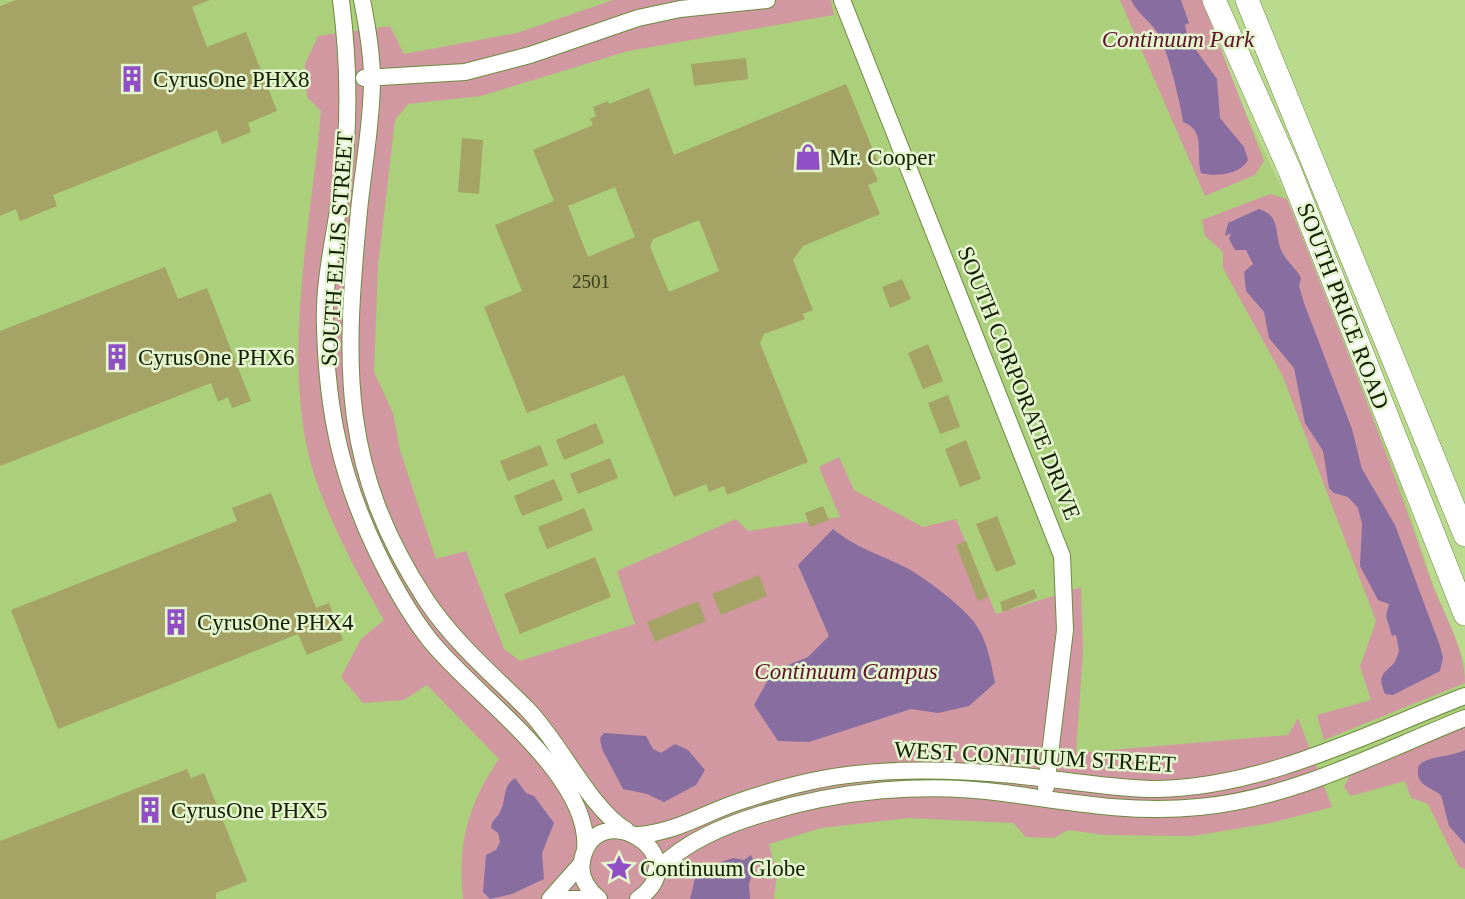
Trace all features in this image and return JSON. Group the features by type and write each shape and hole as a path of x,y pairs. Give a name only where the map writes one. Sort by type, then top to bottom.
{"main road":[{"name":"SOUTH PRICE ROAD","path":"1214,0 1290,171 1465,614"},
{"name":"SOUTH PRICE ROAD","path":"1247,0 1465,536"}],"street":[{"name":"SOUTH ELLIS STREET","path":"341,0 348,78 341,189 329,256 324,325 330,400 351,496 400,596 430,640 511,720 561,780 581,816 585,884 597,899"},
{"name":"SOUTH ELLIS STREET","path":"362,0 372,78 349,326 350,393 357,445 369,488 388,533 427,601 467,651 530,712 559,746 597,804 614,823 632,833 652,850 656,871"},
{"path":"348,78 474,70 530,55 638,18 680,9 767,0"},
{"name":"SOUTH CORPORATE DRIVE","path":"842,0 1062,556 1065,630 1044,800"},
{"name":"WEST CONTIUUM STREET","path":"550,899 602,834 660,832 797,784 854,774 919,769 1128,787 1185,787 1256,775 1465,696"},
{"name":"WEST CONTIUUM STREET","path":"656,871 681,849 722,827 780,808 824,798 883,790 957,789 1151,809 1202,807 1263,795 1465,718"},
{"path":"1321,752 1329,772"},
{"path":"646,896 656,871"},
{"path":"567,899 597,899"}],"shaded area":[{"path":"0,0 1202,0 1238,97 1287,199 1401,486 1432,581 1465,664 1465,899 0,899"},
{"path":"1131,0 1181,0 1189,23 1185,25 1188,39 1217,79 1220,118 1244,147 1248,160 1239,169 1220,175 1201,173 1198,137 1190,126 1183,122 1162,42 1156,30"},
{"path":"1259,209 1274,220 1281,250 1301,278 1299,286 1304,303 1352,429 1362,469 1395,525 1440,646 1443,658 1440,671 1393,695 1385,694 1381,682 1399,651 1396,635 1392,636 1386,616 1389,604 1378,600 1360,566 1362,524 1358,508 1348,497 1334,493 1329,488 1323,451 1305,423 1294,368 1269,338 1264,312 1246,291 1244,272 1253,264 1246,250 1235,250 1229,239 1231,233 1225,236 1228,223"},
{"path":"833,529 859,546 913,572 960,608 974,622 982,636 995,683 969,706 938,713 911,709 809,742 778,741 754,705 773,671 808,657 829,636 798,565"},
{"path":"604,733 646,736 653,749 661,753 675,744 688,750 705,770 696,785 664,802 647,794 623,789 602,749 600,738"},
{"path":"1465,750 1465,844 1449,826 1441,795 1420,781 1418,772 1419,765 1423,762"},
{"path":"515,778 526,793 534,796 554,823 542,853 544,879 512,894 490,899 483,892 486,855 496,850 500,842 498,833 491,825 499,814 508,786"},
{"path":"751,855 755,864 749,884 750,899 690,899 697,870 733,858 744,860"}],"green space":[{"name":"Continuum Campus","path":"613,0 831,0 834,15 628,51 481,96 408,104 395,120 378,266 374,372 393,413 400,450 436,559 466,551 504,649 520,661 635,624 617,571 736,519 748,531 840,517 819,467 839,457 854,490 923,527 956,519 996,614 1081,587 1083,651 1076,753 1288,735 1298,718 1332,807 1271,823 1193,836 1105,835 1068,830 1054,838 1026,837 1013,823 909,818 821,828 769,844 777,874 774,899 463,899 462,861 467,826 479,792 499,759 427,685 404,700 363,703 341,677 361,639 384,620 349,557 320,491 307,447 300,401 300,303 321,111 307,97 305,64 318,36 390,26 404,54 517,33"},
{"name":"Continuum Park","path":"1120,0 1202,0 1264,161 1255,175 1205,196"},
{"path":"1270,194 1287,199 1379,435 1430,578 1457,642 1464,669 1465,683 1324,740 1317,715 1371,700 1360,667 1376,621 1283,377 1223,268 1223,252 1205,236 1202,220"},
{"path":"1465,727 1465,869 1459,867 1428,804 1411,798 1405,781 1351,796 1344,787 1351,773"}],"building":[{"name":"CyrusOne PHX8","path":"16,0 210,0 192,7 207,47 246,32 277,111 248,123 251,132 222,144 217,130 53,195 57,206 20,221 16,209 0,216 0,6"},
{"path":"746,58 748,79 694,86 691,64"},
{"path":"846,84 878,162 871,165 878,181 868,185 880,214 803,246 793,260 813,310 803,314 805,319 764,334 760,343 808,462 727,495 724,486 709,492 706,484 674,497 624,375 527,413 484,307 522,291 495,225 554,201 533,150 593,125 590,119 596,116 593,107 608,101 609,104 649,88 674,155","holes":["615,187 635,237 588,257 568,206","699,220 719,271 669,292 650,247 653,239"]},
{"path":"462,138 483,140 479,194 458,192"},
{"name":"CyrusOne PHX6","path":"165,267 178,299 207,288 251,401 232,408 228,397 218,402 211,383 0,466 0,331"},
{"path":"902,279 911,299 890,308 882,287"},
{"path":"928,344 943,381 923,389 908,353"},
{"path":"948,395 960,427 940,434 928,403"},
{"path":"596,423 604,443 564,460 556,440"},
{"path":"966,440 981,479 960,487 945,449"},
{"path":"540,445 548,465 508,481 500,461"},
{"path":"610,458 618,478 578,494 570,474"},
{"path":"554,479 563,500 522,516 514,496"},
{"name":"CyrusOne PHX4","path":"271,493 316,608 329,603 343,640 307,655 298,634 58,729 11,610 237,521 232,508"},
{"path":"823,506 829,520 810,527 805,513"},
{"path":"584,508 593,530 547,549 538,527"},
{"path":"997,516 1016,564 996,572 976,524"},
{"path":"966,541 988,597 978,601 956,545"},
{"path":"595,557 611,597 520,634 504,594"},
{"path":"759,575 767,596 721,615 712,594"},
{"path":"1034,589 1037,598 1003,612 1000,602"},
{"path":"698,601 706,621 655,642 647,622"},
{"name":"CyrusOne PHX5","path":"187,769 191,778 204,773 247,881 216,893 216,899 0,899 0,841"}],"place":[{"name":"CyrusOne PHX8","path":"132,79"},
{"name":"Mr. Cooper","path":"808,157"},
{"name":"CyrusOne PHX6","path":"117,357"},
{"name":"CyrusOne PHX4","path":"176,622"},
{"name":"CyrusOne PHX5","path":"150,810"},
{"name":"Continuum Globe","path":"619,868"}]}
